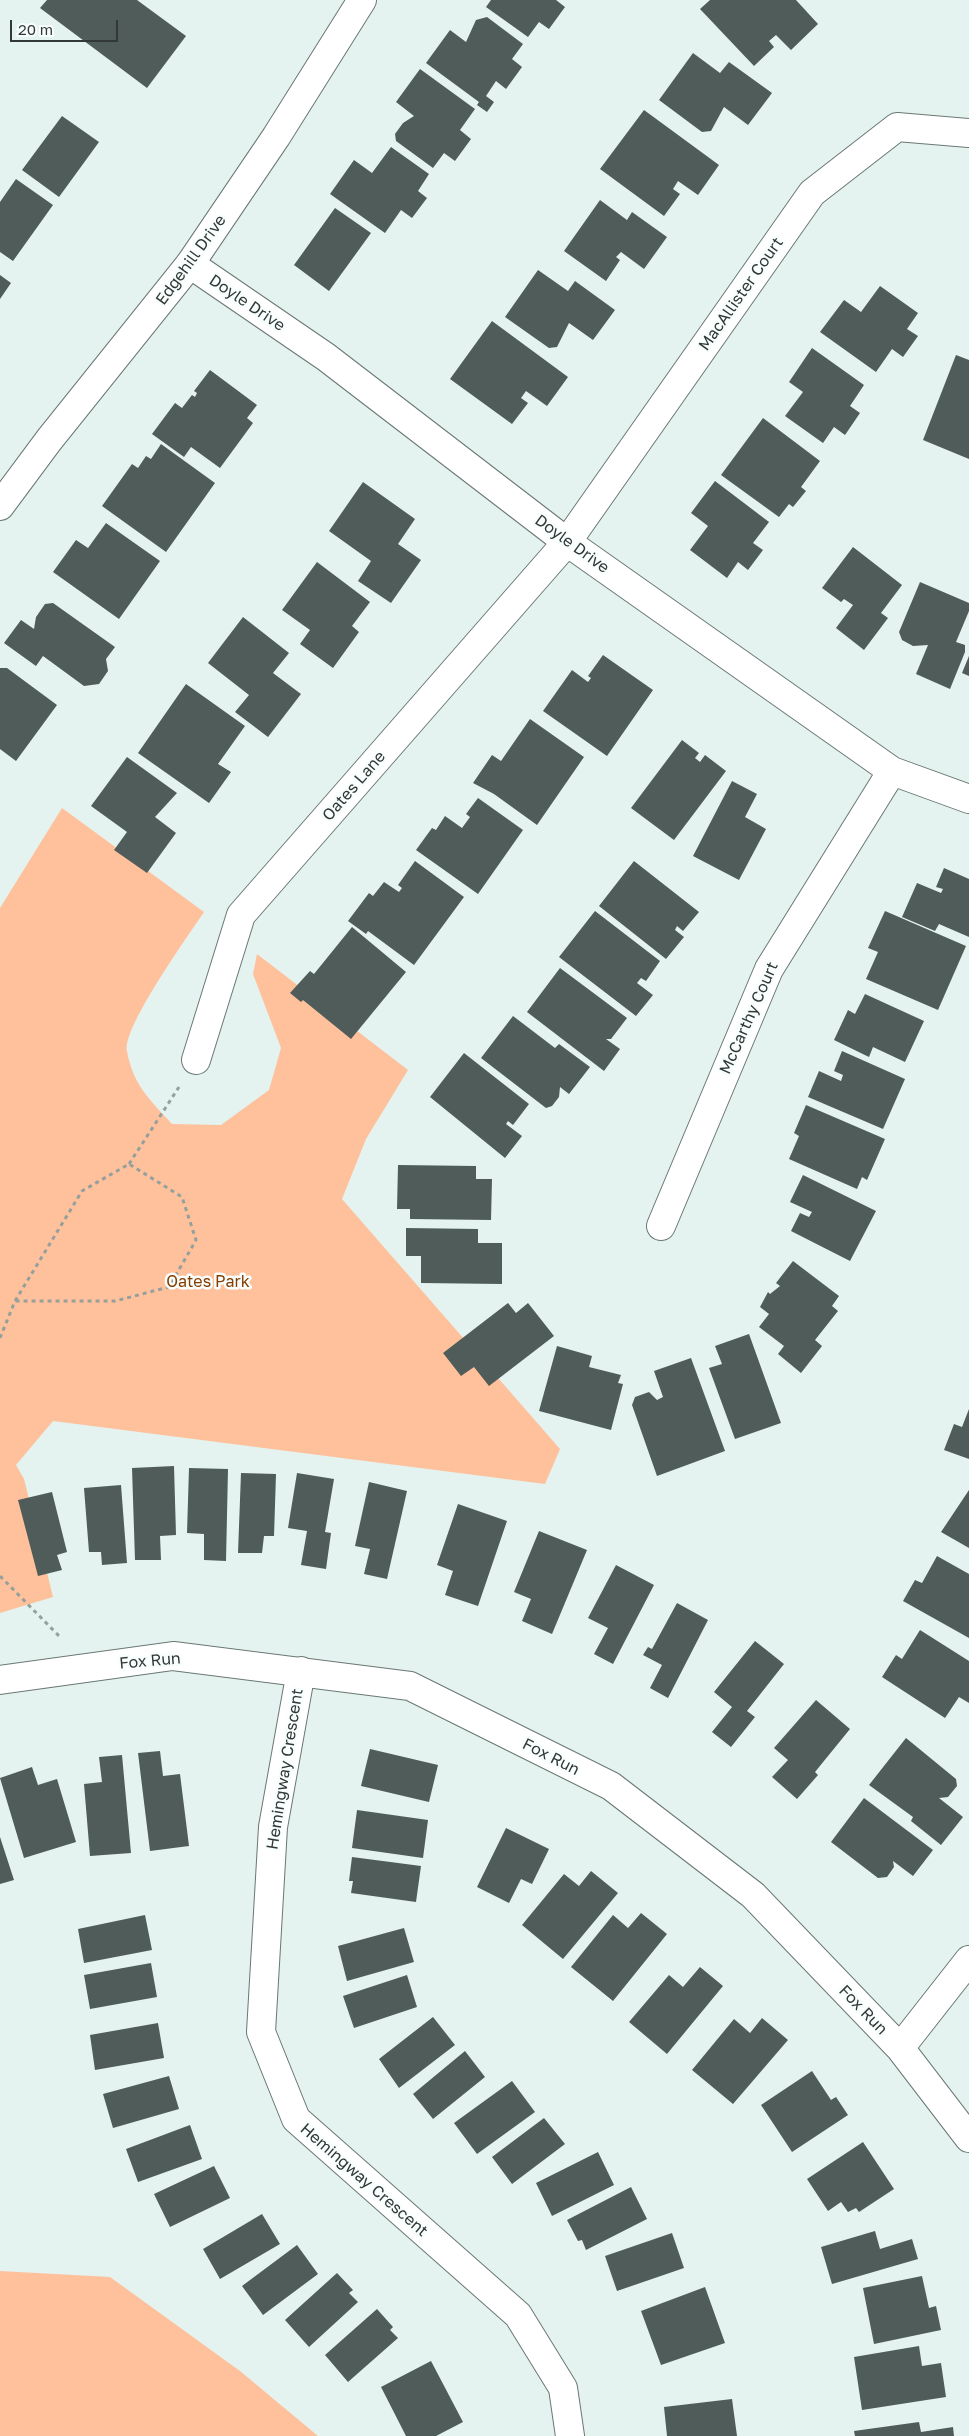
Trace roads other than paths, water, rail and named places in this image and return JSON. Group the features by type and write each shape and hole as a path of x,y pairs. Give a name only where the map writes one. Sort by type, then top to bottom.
{"street":[{"name":"Edgehill Drive","path":"0,506 49,440 190,264 276,138 362,0"},
{"name":"MacAllister Court","path":"567,542 812,193 897,127 969,133"},
{"name":"Doyle Drive","path":"190,264 326,357 567,542 892,771 969,799"},
{"name":"Oates Lane","path":"196,1060 241,915 567,542"},
{"name":"McCarthy Court","path":"660,1226 769,968 892,771"},
{"name":"Fox Run","path":"0,1680 173,1656 410,1686 611,1786 753,1895 900,2048 969,2138"},
{"name":"Hemingway Crescent","path":"301,1671 274,1827 260,2032 296,2119 518,2315 564,2388 570,2436"},
{"path":"900,2048 969,1960"}],"park label":[{"name":"Oates Park","path":"208,1282"}]}
